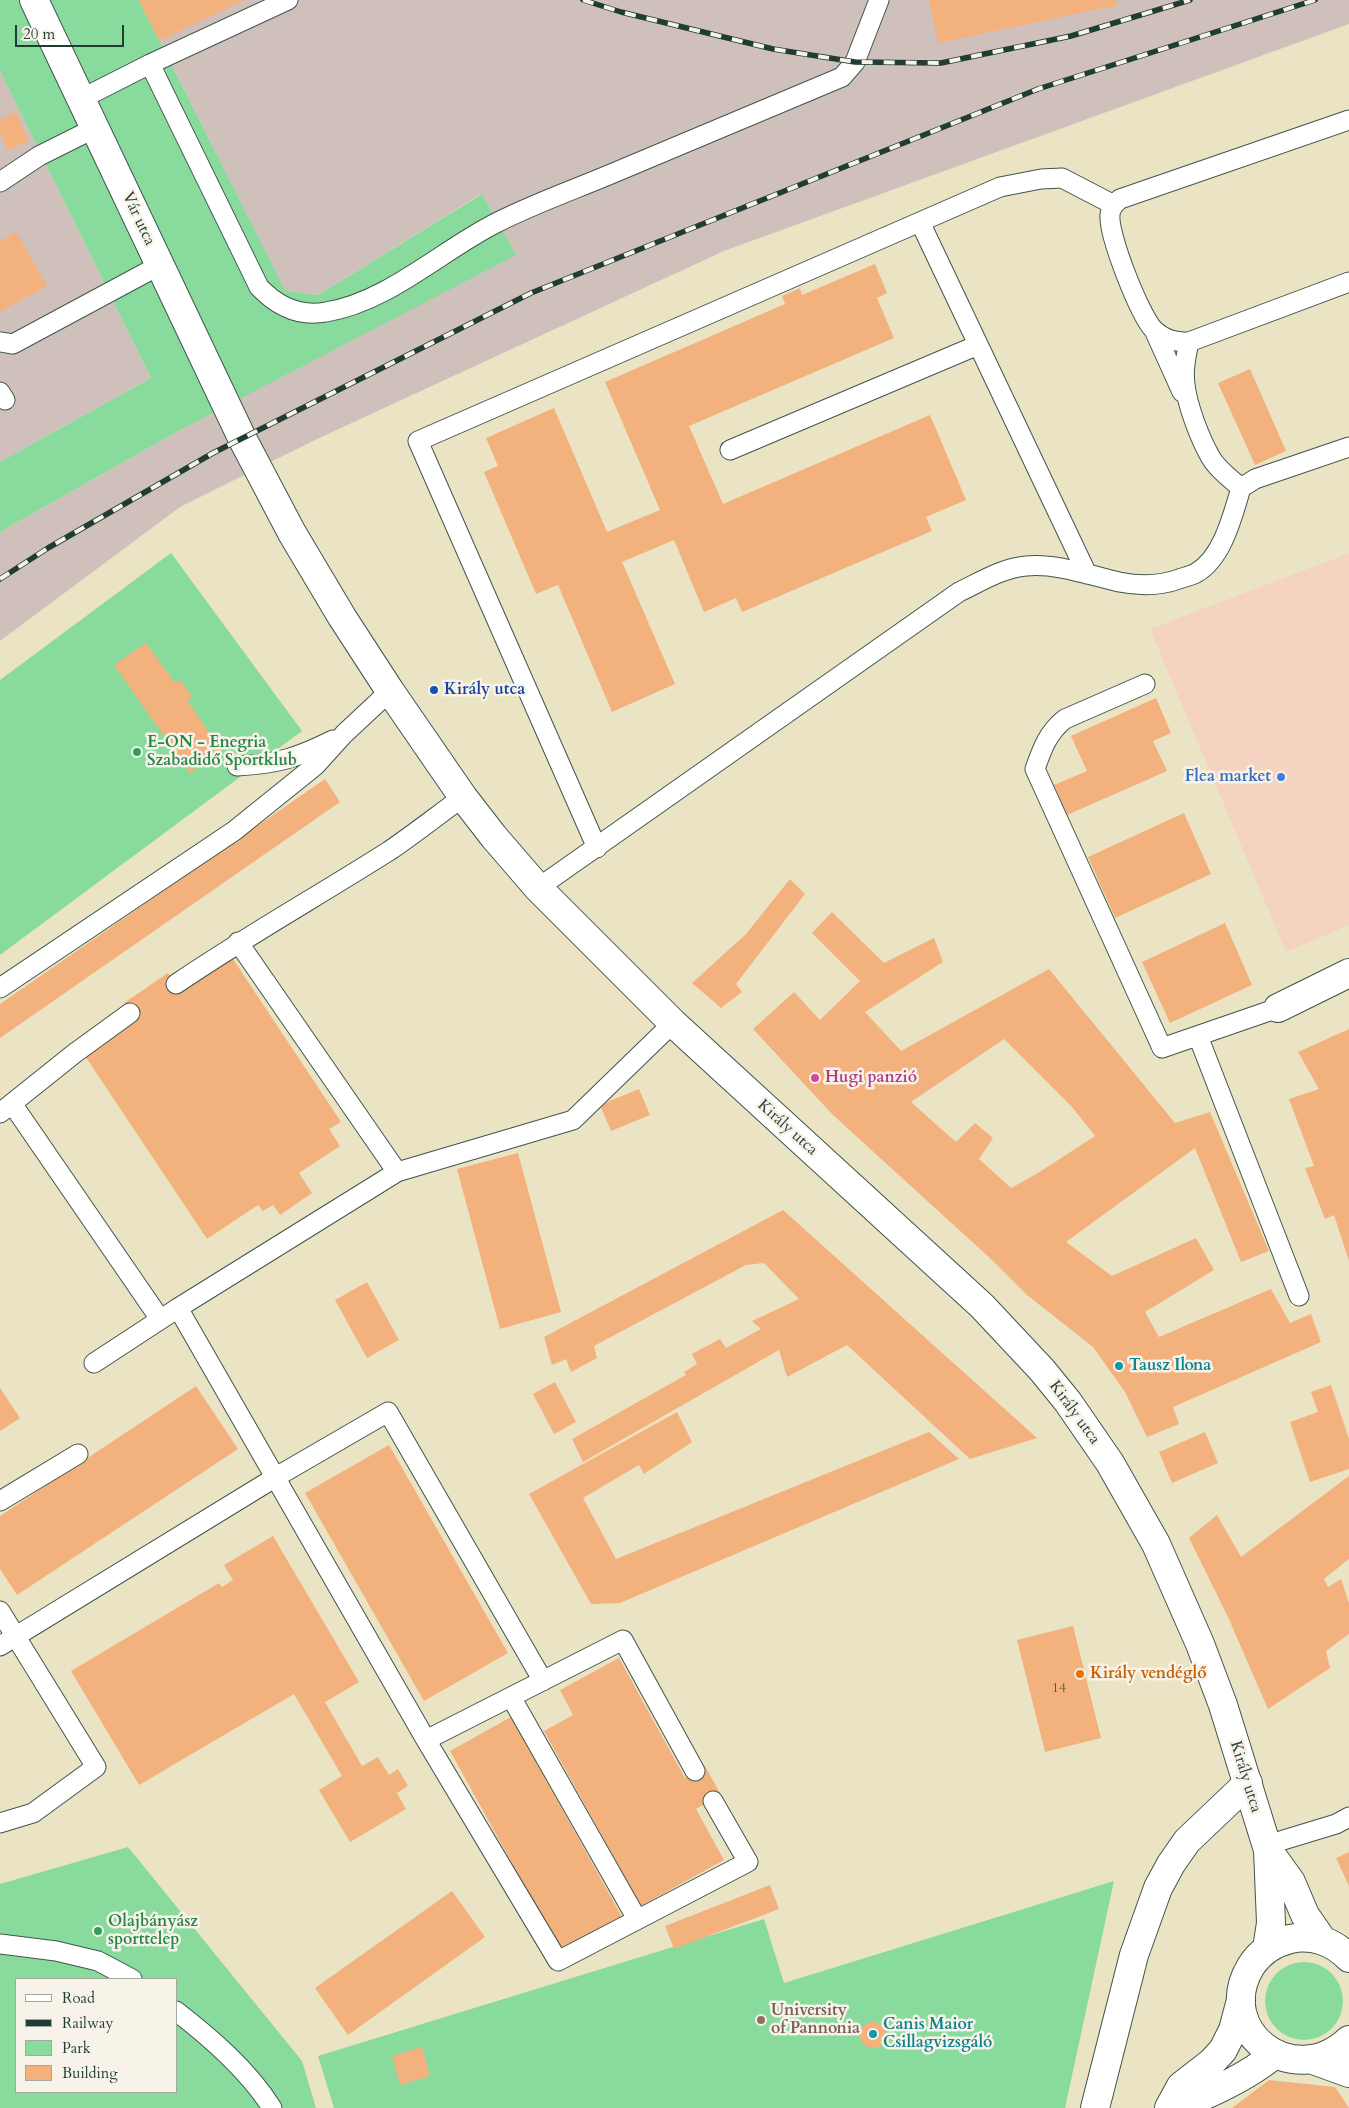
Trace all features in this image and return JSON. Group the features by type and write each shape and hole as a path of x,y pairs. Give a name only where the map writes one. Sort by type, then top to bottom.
{"main road":[{"name":"Vár utca","path":"34,0 242,438"},
{"name":"Király utca","path":"242,438 292,533 342,617 463,797 494,837 538,888 673,1024 982,1306 1042,1370 1068,1402 1110,1463 1156,1544 1200,1644 1248,1784 1267,1848 1270,1923 1267,1949"},
{"path":"1278,1008 1349,973"},
{"path":"1095,2108 1134,1955 1158,1888 1171,1864 1187,1842 1248,1784"},
{"name":"Király utca","path":"1267,1848 1291,1882 1306,1915 1340,1950"},
{"path":"1168,2108 1181,2086 1224,2050 1233,2030 1248,1972 1259,1956 1275,1944 1294,1938 1313,1938 1340,1950"},
{"path":"1241,2000 1250,2032 1265,2048 1274,2054 1293,2060 1313,2060 1349,2073"},
{"path":"1313,2060 1332,2053 1349,2040"},
{"path":"1173,2108 1200,2098 1259,2067 1274,2054"}],"lane":[{"path":"81,99 150,64 288,0"},
{"path":"150,64 259,286 268,296 284,307 297,312 318,313 338,310 364,301 406,278 496,223 842,77 855,62 879,0"},
{"path":"1241,488 1226,476 1211,458 1154,329 1140,306 1120,258 1112,232 1110,214 1114,205 1120,199 1349,120"},
{"path":"0,182 39,156 95,128"},
{"path":"597,848 418,441 1000,187 1041,179 1062,178 1114,205"},
{"path":"920,222 1086,574"},
{"path":"4,346 160,265"},
{"path":"1154,329 1171,341 1189,342 1349,282"},
{"path":"1189,342 1184,362 1185,386 1194,417"},
{"path":"730,450 978,345"},
{"path":"538,888 959,592 1004,571 1026,566 1051,567 1121,583 1160,585 1197,573 1209,562 1228,532 1241,488 1255,479 1349,446"},
{"path":"1145,684 1065,718 1054,727 1045,741 1035,769 1162,1048 1278,1008"},
{"path":"0,988 234,831 316,764 344,734 390,691"},
{"path":"237,766 269,764 289,759 310,752 344,734"},
{"path":"176,984 238,942 302,905 391,849 463,797"},
{"path":"238,942 397,1172"},
{"path":"130,1013 75,1053 6,1109 160,1319"},
{"path":"94,1363 160,1319 397,1172 573,1120 673,1024"},
{"path":"1198,1036 1299,1296"},
{"path":"178,1308 426,1740 558,1961 748,1862 713,1800"},
{"path":"0,1646 276,1477 388,1412 543,1681"},
{"path":"0,1501 78,1454"},
{"path":"0,1611 96,1767 33,1814 0,1823"},
{"path":"426,1740 622,1640 695,1771"},
{"path":"511,1697 637,1919"},
{"path":"1267,1848 1320,1830 1349,1817"},
{"path":"0,1944 56,1951 98,1961 130,1978"},
{"path":"178,2013 198,2028 232,2060 272,2108"}],"shaded area":[{"path":"139,0 1349,0 1349,24 724,251 317,439 180,507 0,641 0,532 180,430 278,378 481,194 318,295 285,290"},
{"path":"0,71 151,378 0,462"},
{"name":"Flea market","path":"1349,553 1349,925 1286,952 1150,629"}],"green space":[{"path":"0,0 139,0 285,290 318,295 482,194 516,255 180,430 0,532 0,462 151,378 0,71"},
{"name":"E-ON - Enegria Szabadidő Sportklub","path":"171,553 302,731 0,955 0,680"},
{"name":"Olajbányász sporttelep","path":"128,1847 302,2061 316,2108 0,2108 0,1884"},
{"name":"University of Pannonia","path":"1114,1881 1065,2108 334,2108 318,2056 764,1919 784,1983"},
{"path":"1304,1962 1319,1965 1332,1973 1340,1986 1343,2001 1340,2016 1332,2029 1319,2037 1304,2040 1289,2037 1276,2029 1268,2016 1265,2001 1268,1986 1276,1973 1289,1965"}],"building":[{"path":"139,0 244,0 159,41"},
{"path":"929,0 1116,0 1118,5 938,43"},
{"path":"16,112 29,141 8,150 0,133 0,120"},
{"path":"16,232 47,286 0,312 0,241"},
{"path":"875,264 887,293 877,298 894,338 689,426 723,504 930,415 966,500 926,517 932,531 742,612 736,598 704,612 674,540 622,562 675,684 612,712 558,585 536,594 484,472 498,466 486,438 554,408 607,532 660,510 605,382 785,304 782,296 800,288 802,295"},
{"path":"1250,369 1286,451 1255,465 1218,383"},
{"path":"146,643 175,683 180,680 192,696 187,700 222,751 190,773 114,665"},
{"path":"1156,698 1171,733 1153,741 1167,771 1067,815 1054,785 1087,771 1071,736"},
{"path":"325,779 340,802 0,1038 0,1004"},
{"path":"1184,813 1211,874 1115,918 1088,857"},
{"path":"790,879 805,894 736,984 742,992 721,1008 692,983 746,934"},
{"path":"832,912 884,963 934,938 943,962 865,1012 901,1051 1049,969 1175,1123 1210,1112 1269,1251 1241,1262 1195,1148 1066,1242 1112,1276 1196,1238 1214,1270 1145,1312 1159,1337 1271,1289 1290,1323 1311,1314 1321,1342 1173,1407 1179,1424 1147,1437 1125,1392 1093,1347 1027,1295 992,1260 833,1115 753,1029 794,992 820,1020 860,981 812,933","holes":["1004,1039 1072,1107 1095,1136 1011,1188 979,1159 993,1138 975,1123 956,1142 911,1102"]},
{"path":"1225,923 1252,985 1170,1023 1142,962"},
{"path":"231,956 341,1122 329,1129 340,1146 299,1173 312,1193 280,1215 273,1205 263,1211 258,1205 207,1239 83,1053 134,1019 124,1003 168,973 180,991"},
{"path":"1349,1029 1349,1261 1334,1215 1325,1219 1305,1168 1314,1166 1289,1099 1319,1089 1298,1052"},
{"path":"639,1089 650,1115 611,1131 600,1105"},
{"path":"518,1153 561,1312 500,1329 457,1169"},
{"path":"783,1210 1037,1438 970,1459 847,1345 787,1377 779,1350 583,1462 572,1439 686,1375 684,1372 697,1364 692,1354 720,1339 726,1348 761,1329 752,1321 799,1299 764,1263 746,1265 594,1346 597,1358 571,1372 566,1359 552,1365 544,1337"},
{"path":"367,1282 399,1340 367,1358 335,1300"},
{"path":"555,1382 576,1422 554,1434 533,1394"},
{"path":"1331,1385 1349,1439 1349,1469 1310,1482 1290,1422 1318,1412 1311,1392"},
{"path":"196,1386 238,1449 17,1595 0,1569 0,1516"},
{"path":"0,1388 20,1418 0,1431"},
{"path":"677,1412 692,1442 644,1474 639,1465 583,1498 616,1559 929,1432 959,1459 620,1603 591,1604 529,1494"},
{"path":"1205,1432 1218,1463 1172,1483 1159,1452"},
{"path":"389,1445 508,1653 424,1701 305,1493"},
{"path":"1349,1476 1349,1559 1324,1579 1328,1587 1341,1579 1349,1603 1349,1634 1326,1651 1330,1668 1268,1709 1228,1617 1189,1538 1217,1515 1241,1557"},
{"path":"273,1536 359,1682 325,1702 362,1766 378,1757 389,1775 398,1769 408,1786 397,1793 406,1809 350,1842 319,1790 342,1776 294,1694 139,1785 71,1671 219,1583 222,1587 233,1580 224,1565"},
{"path":"1073,1626 1101,1738 1045,1752 1017,1640"},
{"path":"619,1658 685,1778 705,1766 721,1795 696,1809 724,1860 641,1906 544,1731 573,1715 560,1690"},
{"path":"511,1717 622,1917 560,1950 450,1751"},
{"path":"1349,1852 1349,1886 1336,1858"},
{"path":"770,1885 779,1909 674,1949 665,1926"},
{"path":"452,1891 485,1937 348,2035 315,1988"},
{"name":"Canis Maior Csillagvizsgáló","path":"873,2022 883,2025 886,2035 883,2045 873,2048 863,2045 860,2035 863,2025"},
{"path":"422,2047 430,2076 400,2085 392,2056"},
{"path":"1269,2080 1335,2087 1349,2108 1232,2108"}],"railway":[{"path":"583,0 621,12 773,49 855,62 941,63 1071,36 1190,0"},
{"path":"0,579 48,548 213,453 531,293 1038,89 1315,0"}],"place":[{"name":"Király utca","path":"434,690"},
{"name":"E-ON - Enegria Szabadidő Sportklub","path":"137,752"},
{"name":"Flea market","path":"1281,777"},
{"name":"Hugi panzió","path":"815,1078"},
{"name":"Tausz Ilona","path":"1119,1366"},
{"name":"Király vendéglő","path":"1080,1674"},
{"name":"Olajbányász sporttelep","path":"98,1931"},
{"name":"University of Pannonia","path":"761,2020"},
{"name":"Canis Maior Csillagvizsgáló","path":"873,2034"}]}
